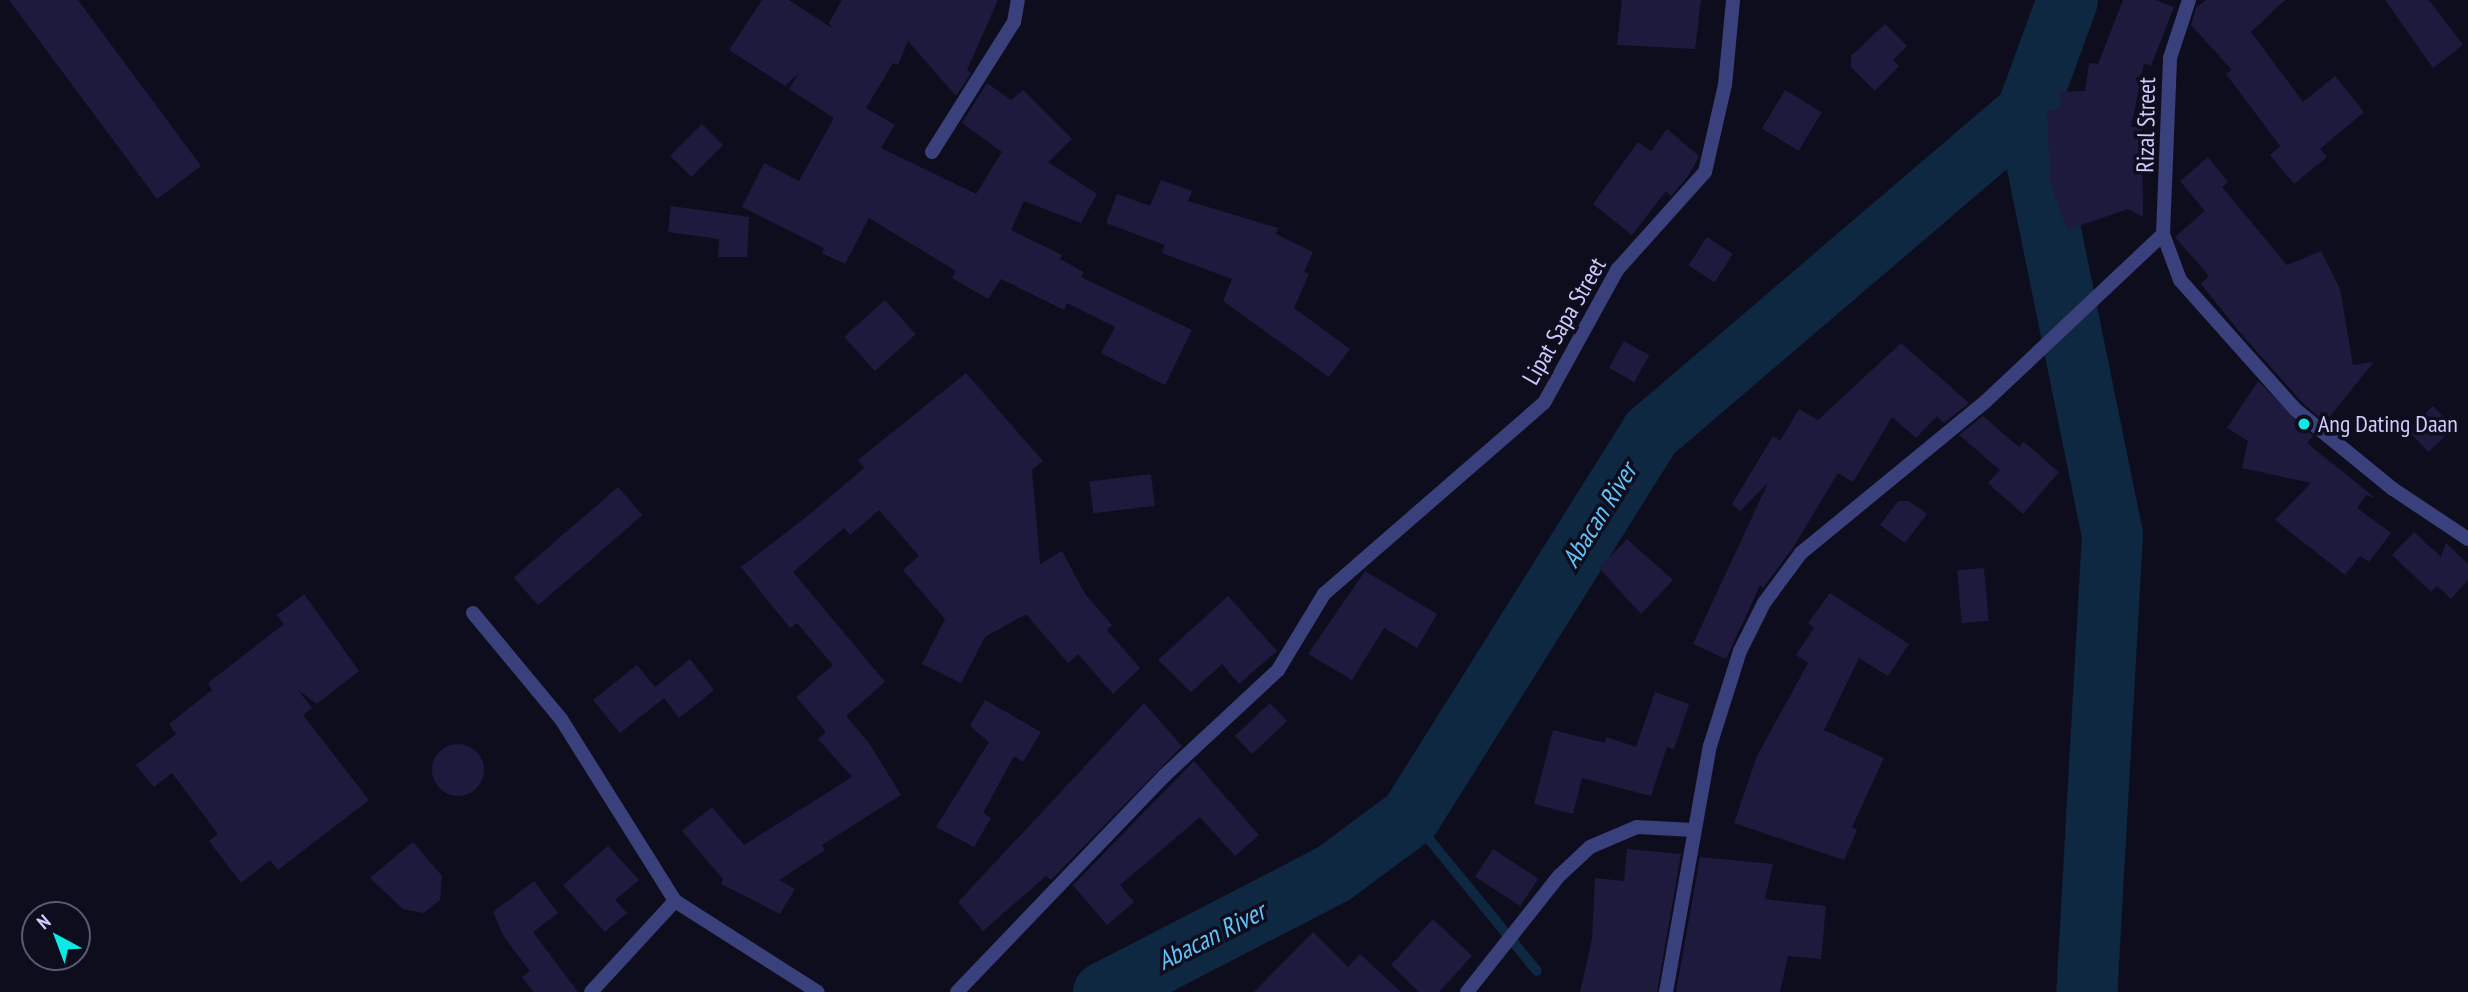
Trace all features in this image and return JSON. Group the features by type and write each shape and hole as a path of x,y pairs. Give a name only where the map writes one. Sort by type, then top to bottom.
{"street":[{"path":"932,152 1014,22 1018,0"},
{"name":"Lipat Sapa Street","path":"957,992 1164,776 1278,670 1324,594 1544,403 1617,270 1705,172 1725,85 1733,0"},
{"name":"Rizal Street","path":"2164,234 2171,58 2189,0"},
{"path":"1666,992 1693,830 1717,723 1740,651 1764,603 1801,553 1986,401 2164,234 2180,280 2296,410 2393,489 2468,538"},
{"path":"473,613 561,719 675,901 818,992"},
{"path":"1467,992 1570,864 1608,837 1637,827 1693,830"},
{"path":"591,992 675,901"}],"building":[{"path":"9,0 78,0 201,166 157,199"},
{"path":"762,0 789,0 832,28 829,23 842,0 998,0 967,70 971,73 956,96 908,41 898,65 893,63 866,108 895,125 881,148 976,194 1002,152 962,123 987,83 1011,100 1023,90 1072,139 1048,162 1097,194 1081,223 1024,201 1011,230 1062,255 1060,259 1084,272 1081,277 1192,330 1165,385 1101,353 1115,327 1067,303 1064,310 1001,279 988,299 952,278 956,271 869,218 845,264 822,253 824,248 742,207 764,163 799,181 834,118 789,89 799,73 785,86 729,50"},
{"path":"1622,0 1701,0 1695,49 1617,45"},
{"path":"2123,0 2155,0 2174,7 2151,66 2144,63 2131,127 2142,127 2143,217 2128,209 2067,230 2050,181 2047,110 2060,109 2060,92 2085,91 2089,63 2098,64"},
{"path":"2206,0 2285,0 2251,32 2303,102 2335,76 2364,112 2320,149 2327,157 2294,184 2270,155 2280,146 2226,74 2232,70 2191,25 2196,8"},
{"path":"2385,0 2429,0 2463,45 2433,68"},
{"path":"1885,24 1907,46 1893,60 1899,66 1875,91 1851,67 1851,56"},
{"path":"1785,90 1822,112 1799,151 1762,129"},
{"path":"702,124 723,145 691,177 670,156"},
{"path":"1667,129 1699,156 1689,175 1671,196 1666,191 1632,235 1593,204 1638,142 1651,151"},
{"path":"2208,157 2228,182 2222,187 2287,265 2321,251 2340,289 2353,365 2374,362 2325,422 2303,403 2243,336 2201,284 2209,276 2175,237 2205,211 2180,181"},
{"path":"1161,180 1192,191 1188,201 1278,228 1276,234 1313,252 1304,272 1309,274 1294,308 1350,349 1329,377 1223,301 1232,279 1162,253 1165,245 1106,223 1117,194 1150,206"},
{"path":"671,206 749,217 747,257 718,257 719,239 668,232"},
{"path":"1707,237 1733,254 1714,282 1688,266"},
{"path":"885,300 916,334 875,371 844,337"},
{"path":"1624,341 1649,355 1634,382 1609,368"},
{"path":"1901,343 1969,403 1944,423 1937,416 1916,438 1892,417 1853,482 1838,473 1794,546 1763,588 1760,585 1726,659 1693,644 1768,483 1740,511 1732,504 1773,436 1780,441 1799,409 1818,420"},
{"path":"966,373 1043,461 1032,470 1040,564 1062,551 1085,594 1112,625 1107,630 1140,668 1113,694 1078,654 1068,663 1026,614 985,637 961,683 922,664 945,619 903,570 919,556 879,510 850,535 844,528 793,572 885,682 846,716 869,743 901,795 822,845 825,850 779,880 795,889 780,914 721,884 723,879 682,831 712,807 744,845 852,777 818,739 826,732 796,697 833,665 797,623 790,628 741,567 809,515 864,468 858,460"},
{"path":"2258,381 2313,436 2307,443 2375,498 2366,495 2357,508 2391,533 2369,562 2360,556 2345,575 2275,520 2311,483 2242,468 2248,441 2227,428"},
{"path":"2433,406 2454,428 2429,452 2408,430"},
{"path":"1983,416 2019,447 2024,442 2059,472 2023,514 1988,483 2000,470 1959,435"},
{"path":"1151,474 1155,506 1093,513 1089,482"},
{"path":"618,487 642,515 538,605 514,578"},
{"path":"1898,501 1909,501 1927,514 1905,543 1880,525"},
{"path":"2414,532 2441,557 2446,543 2468,564 2468,580 2451,599 2437,586 2431,592 2392,555"},
{"path":"1627,539 1673,580 1641,614 1599,568"},
{"path":"1984,568 1989,621 1962,623 1957,570"},
{"path":"1365,571 1437,614 1417,648 1384,628 1352,680 1308,654"},
{"path":"1830,593 1909,644 1888,676 1859,658 1824,730 1884,758 1852,827 1857,830 1844,860 1734,823 1757,756 1808,663 1796,655 1814,628 1808,623"},
{"path":"304,594 359,671 317,704 298,690 312,708 303,715 369,800 278,870 270,860 241,883 209,841 218,834 172,773 154,787 136,765 176,734 169,724 212,690 208,683 284,624 277,615"},
{"path":"1228,596 1277,651 1239,684 1222,664 1191,692 1158,660"},
{"path":"690,659 714,690 679,718 664,698 620,733 593,700 637,665 655,687"},
{"path":"1655,692 1689,704 1674,749 1667,747 1651,796 1582,778 1573,814 1534,804 1553,730 1605,743 1606,737 1636,747"},
{"path":"985,700 1041,732 1023,762 1014,756 983,813 991,818 974,847 936,827 989,742 970,726"},
{"path":"1144,703 1182,746 1051,880 1046,876 983,931 958,902"},
{"path":"1270,703 1287,721 1252,754 1235,736"},
{"path":"458,744 468,746 476,752 482,760 482,780 476,788 468,794 458,796 448,794 440,788 434,780 432,770 434,760 440,752 448,746"},
{"path":"1194,761 1259,835 1235,856 1200,817 1120,885 1134,902 1107,925 1073,885"},
{"path":"413,842 442,876 440,900 424,913 403,909 370,878"},
{"path":"608,846 639,880 615,900 627,913 605,932 563,885"},
{"path":"1493,849 1538,878 1520,906 1475,877"},
{"path":"1627,849 1681,854 1657,992 1580,992 1592,939 1595,878 1624,881"},
{"path":"1700,857 1773,864 1765,899 1826,906 1821,959 1788,956 1780,992 1676,992"},
{"path":"534,881 558,913 533,932 578,992 534,992 522,977 530,971 504,937 493,912"},
{"path":"1433,919 1472,956 1439,992 1419,992 1391,965"},
{"path":"1313,932 1348,967 1360,954 1401,992 1254,992"}],"waterway":[{"name":"Abacan River","path":"1103,992 1332,874 1410,816 1650,433 2026,112 2067,0"},
{"path":"2026,112 2112,533 2086,992"},
{"path":"1410,816 1537,971"}],"place":[{"name":"Ang Dating Daan","path":"2304,424"}]}
